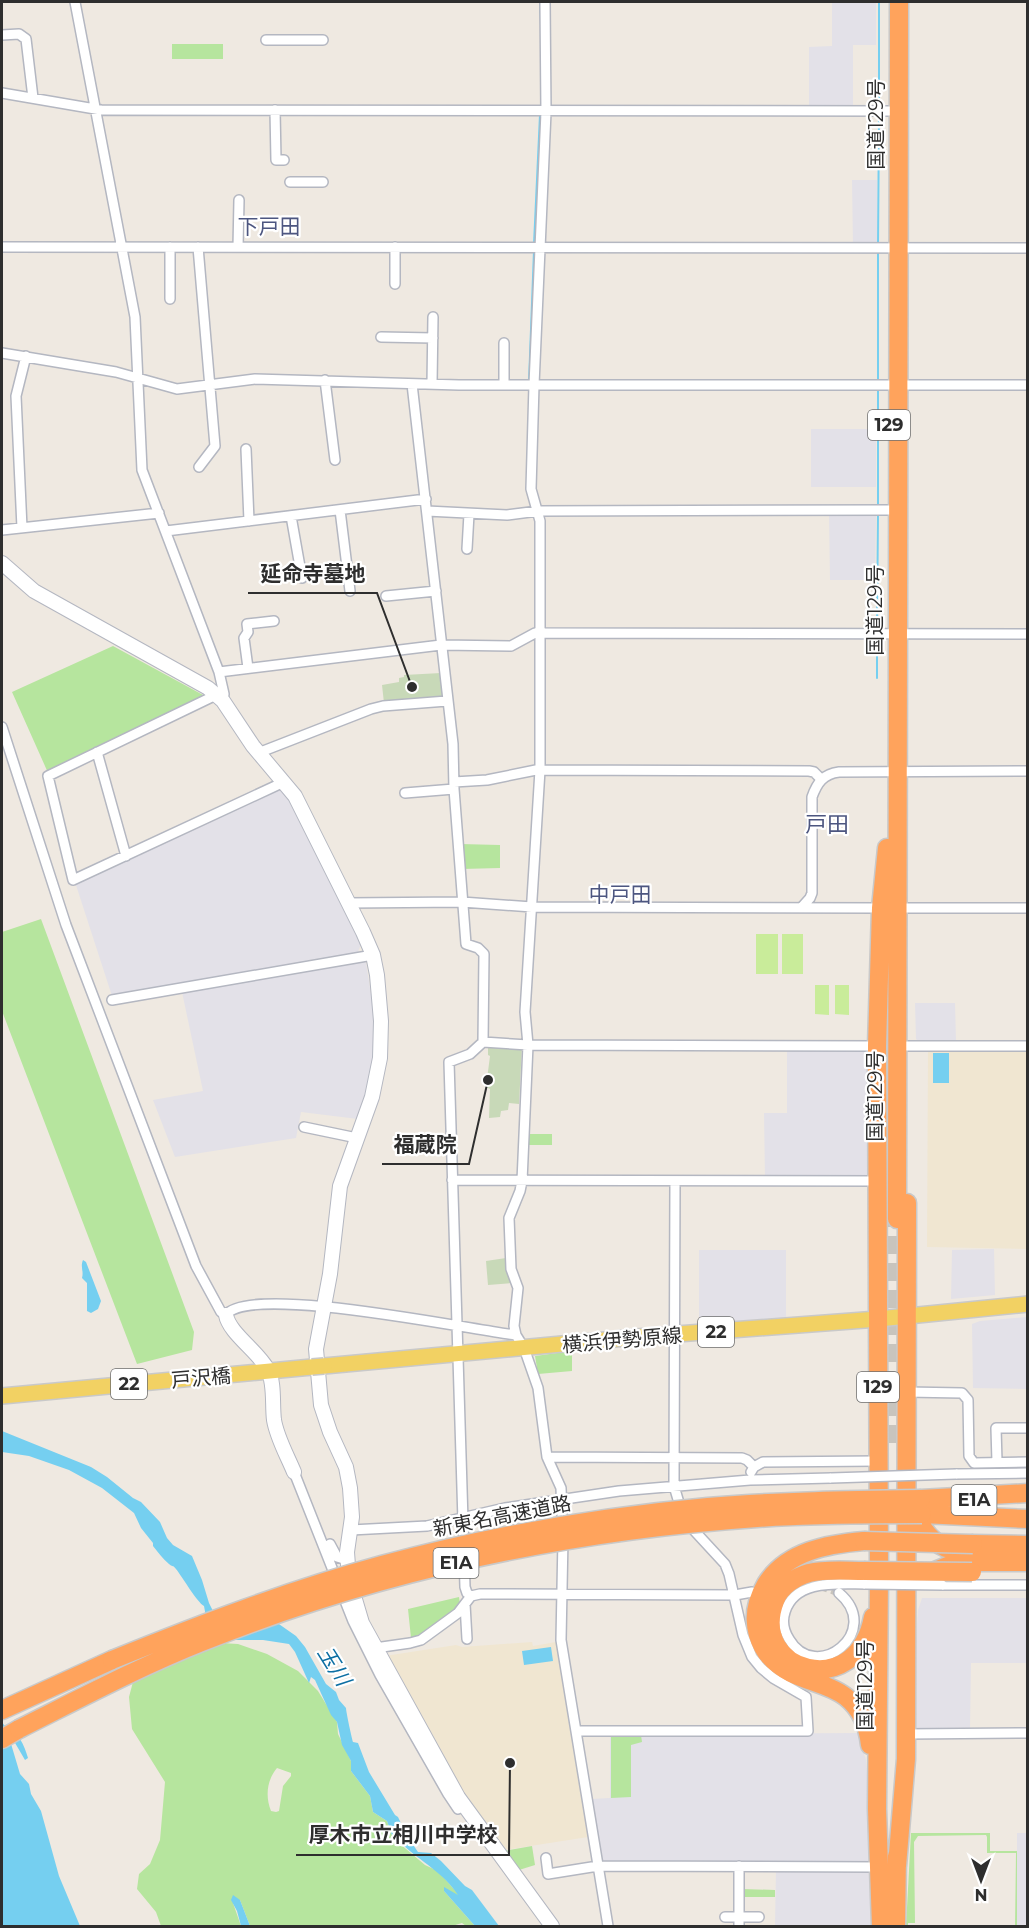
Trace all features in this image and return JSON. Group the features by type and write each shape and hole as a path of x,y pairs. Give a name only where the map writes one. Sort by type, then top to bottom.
{"highway":[{"name":"国道129号","path":"885,634 886,248 882,111 889,2"},
{"name":"国道129号","path":"886,248 899,2"},
{"name":"国道129号","path":"885,385 881,510 893,771 893,1219"},
{"name":"129","path":"888,1866 877,1809 869,1577 877,1461 878,1046 881,908 893,848"},
{"name":"129","path":"881,1926 888,1866 906,1759 907,1677 907,1046 904,908 893,848"},
{"name":"国道129号","path":"886,1926 892,1443 888,1866 896,1926"},
{"path":"908,1461 918,1520 939,1545 965,1552 1028,1553"},
{"path":"922,1506 1028,1493"},
{"name":"新東名高速道路","path":"2,1739 141,1669 201,1642 320,1600 438,1567 560,1542 700,1523 1028,1500"},
{"name":"新東名高速道路","path":"6,1708 112,1660 206,1623 322,1583 440,1551 548,1528 698,1508 792,1502 922,1506 1028,1514"},
{"path":"922,1506 1028,1519"},
{"path":"877,1809 869,1737 866,1725 856,1706 843,1695 793,1674 771,1658 762,1647 755,1622 756,1608 768,1582 777,1571 791,1561 819,1548 838,1544 864,1542 1028,1545"},
{"path":"907,1677 915,1602 920,1587 929,1577 946,1565 957,1563 1028,1562"},
{"path":"869,1577 872,1622 860,1651 832,1669 820,1670 808,1669 784,1656 772,1633 771,1621 776,1597 784,1586 810,1573 869,1577 1028,1572"}],"main road":[{"name":"横浜伊勢原線","path":"263,1372 458,1354 520,1342 674,1335 878,1319 1028,1304"},
{"name":"戸沢橋","path":"2,1396 263,1372"}],"street":[{"path":"75,2 135,317 142,470 219,672 224,694 48,776 73,879 284,782"},
{"path":"545,2 546,112 531,489 540,521 540,770 525,1012 528,1045 522,1181 509,1218 512,1269 518,1288 514,1320 538,1388 547,1457 561,1488 561,1640 608,1926"},
{"path":"2,35 19,34 26,39 33,98"},
{"path":"266,40 323,40"},
{"path":"2,93 96,110 882,111"},
{"path":"275,111 276,160"},
{"path":"290,182 323,182"},
{"path":"238,247 241,205"},
{"path":"2,247 1028,248"},
{"path":"168,294 170,247"},
{"path":"198,247 215,446 199,467"},
{"path":"394,247 397,279"},
{"path":"432,384 433,317"},
{"path":"386,340 433,338"},
{"path":"504,343 507,358 504,385"},
{"path":"2,353 116,372 177,389 255,379 504,385 1028,385"},
{"path":"22,528 16,396 26,356"},
{"path":"325,380 335,460"},
{"path":"412,384 453,744 466,944 478,948 484,954 483,1042"},
{"path":"246,449 249,521"},
{"path":"166,531 426,499"},
{"path":"340,510 351,585"},
{"path":"427,511 507,516 538,512 881,510"},
{"path":"2,530 159,513"},
{"path":"467,549 469,514"},
{"path":"291,516 302,578"},
{"path":"2,563 34,591 208,688 219,698 258,753 295,796 349,903 372,955 381,1021 381,1049 372,1097 340,1186 325,1306 316,1349 318,1386 324,1413 346,1467 352,1507 347,1560 353,1597 362,1623 375,1648 458,1797 552,1926"},
{"path":"391,598 436,591"},
{"path":"248,668 244,638 248,632 247,621 274,621"},
{"path":"219,672 441,645 512,646 531,634 540,633 1028,634"},
{"path":"258,753 371,709 447,701"},
{"path":"2,727 66,925 196,1266 227,1322 259,1355 280,1439 353,1621 380,1675 448,1794 498,1861 521,1885"},
{"path":"97,752 126,856"},
{"path":"405,793 540,770 809,771 814,772 821,779"},
{"path":"801,908 812,893 812,797 821,779 839,771 1028,771"},
{"path":"349,903 462,902 531,907 881,908"},
{"path":"904,908 1028,908"},
{"path":"112,1000 372,955"},
{"path":"467,1639 468,1600 465,1587 449,1062 470,1054 483,1042 528,1045 878,1046"},
{"path":"907,1046 1028,1046"},
{"path":"304,1127 357,1138"},
{"path":"452,1180 878,1181"},
{"path":"576,1731 808,1731 806,1697 773,1678 752,1657 742,1635 735,1595 725,1564 708,1543 693,1530 684,1516 674,1486 675,1181"},
{"path":"224,1314 233,1309 257,1305 325,1306 456,1326 520,1342"},
{"path":"907,1392 962,1393 968,1400 969,1456 974,1462 1028,1462"},
{"path":"997,1462 996,1428 1028,1428"},
{"path":"547,1457 742,1458 753,1467"},
{"path":"753,1467 763,1462 877,1461"},
{"path":"750,1480 753,1467"},
{"path":"294,1472 308,1494 333,1553 347,1560"},
{"path":"351,1530 427,1527 562,1498 674,1486 750,1480 1028,1473"},
{"path":"839,1593 849,1604 854,1617 853,1631 847,1643 827,1656 811,1656 799,1650 787,1637 784,1624 786,1610 795,1596 821,1585 869,1577 942,1585 1028,1585"},
{"path":"375,1648 421,1640 444,1624 468,1600 480,1594 735,1595 752,1592"},
{"path":"906,1734 1028,1733"},
{"path":"546,1858 548,1874 598,1866 888,1866"},
{"path":"739,1866 739,1922"},
{"path":"725,1917 739,1922 759,1917"}],"shaded area":[{"path":"832,2 876,2 876,45 853,45 853,110 809,109 809,47 832,46"},
{"path":"852,180 877,180 877,246 853,246"},
{"path":"811,429 876,429 876,487 811,487"},
{"path":"829,513 876,515 875,580 830,580"},
{"path":"279,789 284,791 362,942 357,954 112,996 75,882"},
{"path":"361,960 366,963 376,1025 373,1075 358,1119 301,1112 296,1138 175,1157 153,1100 203,1091 182,992"},
{"path":"915,1003 955,1003 956,1041 918,1041 916,1039"},
{"path":"787,1049 869,1049 869,1179 765,1179 764,1113 787,1113"},
{"path":"951,1049 954,1052 966,1052 969,1049 1027,1049 1027,1249 927,1247 928,1050"},
{"path":"994,1249 995,1295 951,1299 952,1250"},
{"path":"699,1250 786,1250 786,1318 699,1325"},
{"path":"1027,1317 1027,1389 973,1388 972,1324 980,1321"},
{"path":"922,1598 1027,1598 1027,1663 971,1663 970,1730 918,1730 910,1726 918,1610"},
{"path":"532,1642 533,1646 556,1642 588,1837 504,1850 460,1792 385,1656 456,1645 462,1647"},
{"path":"858,1733 866,1760 871,1835 871,1861 868,1864 605,1864 600,1860 591,1799 610,1798 610,1734"},
{"path":"1017,1833 1027,1833 1027,1926 1017,1926"},
{"path":"776,1869 868,1870 871,1872 874,1926 775,1926"}],"green space":[{"path":"172,44 223,44 223,59 172,59"},
{"path":"113,646 203,695 203,699 49,775 12,692"},
{"path":"441,673 444,697 384,703 382,685 399,682 399,678 404,675"},
{"path":"460,844 500,845 500,868 462,869"},
{"path":"41,919 194,1332 192,1350 137,1364 2,1011 2,932"},
{"path":"756,934 778,934 778,974 756,974"},
{"path":"782,934 803,934 803,974 782,974"},
{"path":"815,985 829,985 829,1015 815,1014"},
{"path":"835,985 849,985 849,1015 835,1014"},
{"path":"488,1044 522,1046 519,1104 509,1103 508,1110 501,1111 500,1117 489,1118 490,1089 486,1087 490,1056 488,1055"},
{"path":"527,1134 552,1134 552,1145 527,1145"},
{"path":"506,1258 512,1283 488,1285 486,1261"},
{"path":"572,1351 572,1371 538,1374 535,1356"},
{"path":"459,1597 460,1604 457,1608 423,1633 411,1638 408,1609"},
{"path":"221,1643 238,1644 267,1654 298,1671 318,1691 337,1722 338,1734 351,1761 351,1771 370,1796 373,1812 387,1821 393,1838 425,1865 438,1871 460,1896 444,1891 475,1926 466,1926 462,1923 452,1926 250,1926 240,1900 233,1903 241,1926 161,1926 156,1912 137,1889 139,1874 150,1864 160,1840 165,1782 132,1729 129,1697 134,1678","holes":["277,1768 291,1773 283,1786 279,1811 271,1811 268,1800 271,1778"]},
{"path":"611,1735 641,1735 642,1742 631,1745 631,1797 611,1798"},
{"path":"911,1833 990,1833 990,1851 1017,1851 1017,1926 1015,1926 1016,1853 987,1853 986,1835 918,1836 914,1842 915,1923 908,1923 906,1926"},
{"path":"532,1846 535,1865 519,1870 504,1851"},
{"path":"742,1889 775,1890 775,1897 742,1897"}],"water":[{"path":"933,1053 949,1053 949,1083 933,1083"},
{"path":"83,1260 86,1262 101,1301 98,1309 91,1313 87,1311 87,1283 82,1278"},
{"path":"2,1431 91,1467 141,1502 160,1522 173,1545 192,1556 214,1613 276,1622 296,1636 305,1647 326,1684 336,1692 346,1708 353,1742 358,1743 369,1772 418,1852 431,1853 441,1861 465,1886 472,1890 499,1926 475,1926 444,1891 444,1887 458,1895 452,1887 402,1844 398,1844 393,1838 387,1821 373,1812 370,1796 351,1771 351,1761 342,1745 337,1722 331,1715 315,1680 311,1677 309,1683 289,1644 263,1640 223,1640 206,1617 204,1606 175,1568 153,1546 134,1513 102,1488 69,1470 29,1456 2,1452"},
{"path":"551,1647 553,1661 524,1665 522,1651"},
{"path":"2,1722 18,1737 25,1748 28,1758 25,1760 11,1736 9,1737 20,1774 29,1784 31,1794 41,1811 59,1876 80,1926 4,1926 2,1924"},
{"path":"233,1895 240,1900 250,1926 241,1926 231,1900"}],"waterway":[{"path":"540,2 541,21"},
{"path":"879,2 879,108"},
{"path":"541,69 541,108"},
{"path":"878,246 879,114"},
{"path":"534,244 540,115"},
{"path":"529,382 534,251"},
{"path":"878,252 878,381"},
{"path":"878,387 878,507"},
{"path":"877,630 878,513"},
{"path":"877,636 877,678"}],"tunnel":[{"path":"897,1219 897,1443"},
{"path":"792,1586 816,1585 839,1593"}],"place":[{"name":"延命寺墓地","path":"412,687"},
{"name":"福蔵院","path":"488,1080"},
{"name":"厚木市立相川中学校","path":"510,1763"}],"district":[{"name":"下戸田","path":"269,227"},
{"name":"戸田","path":"827,824"},
{"name":"中戸田","path":"620,895"}],"water label":[{"name":"玉川","path":"334,1666"}]}
